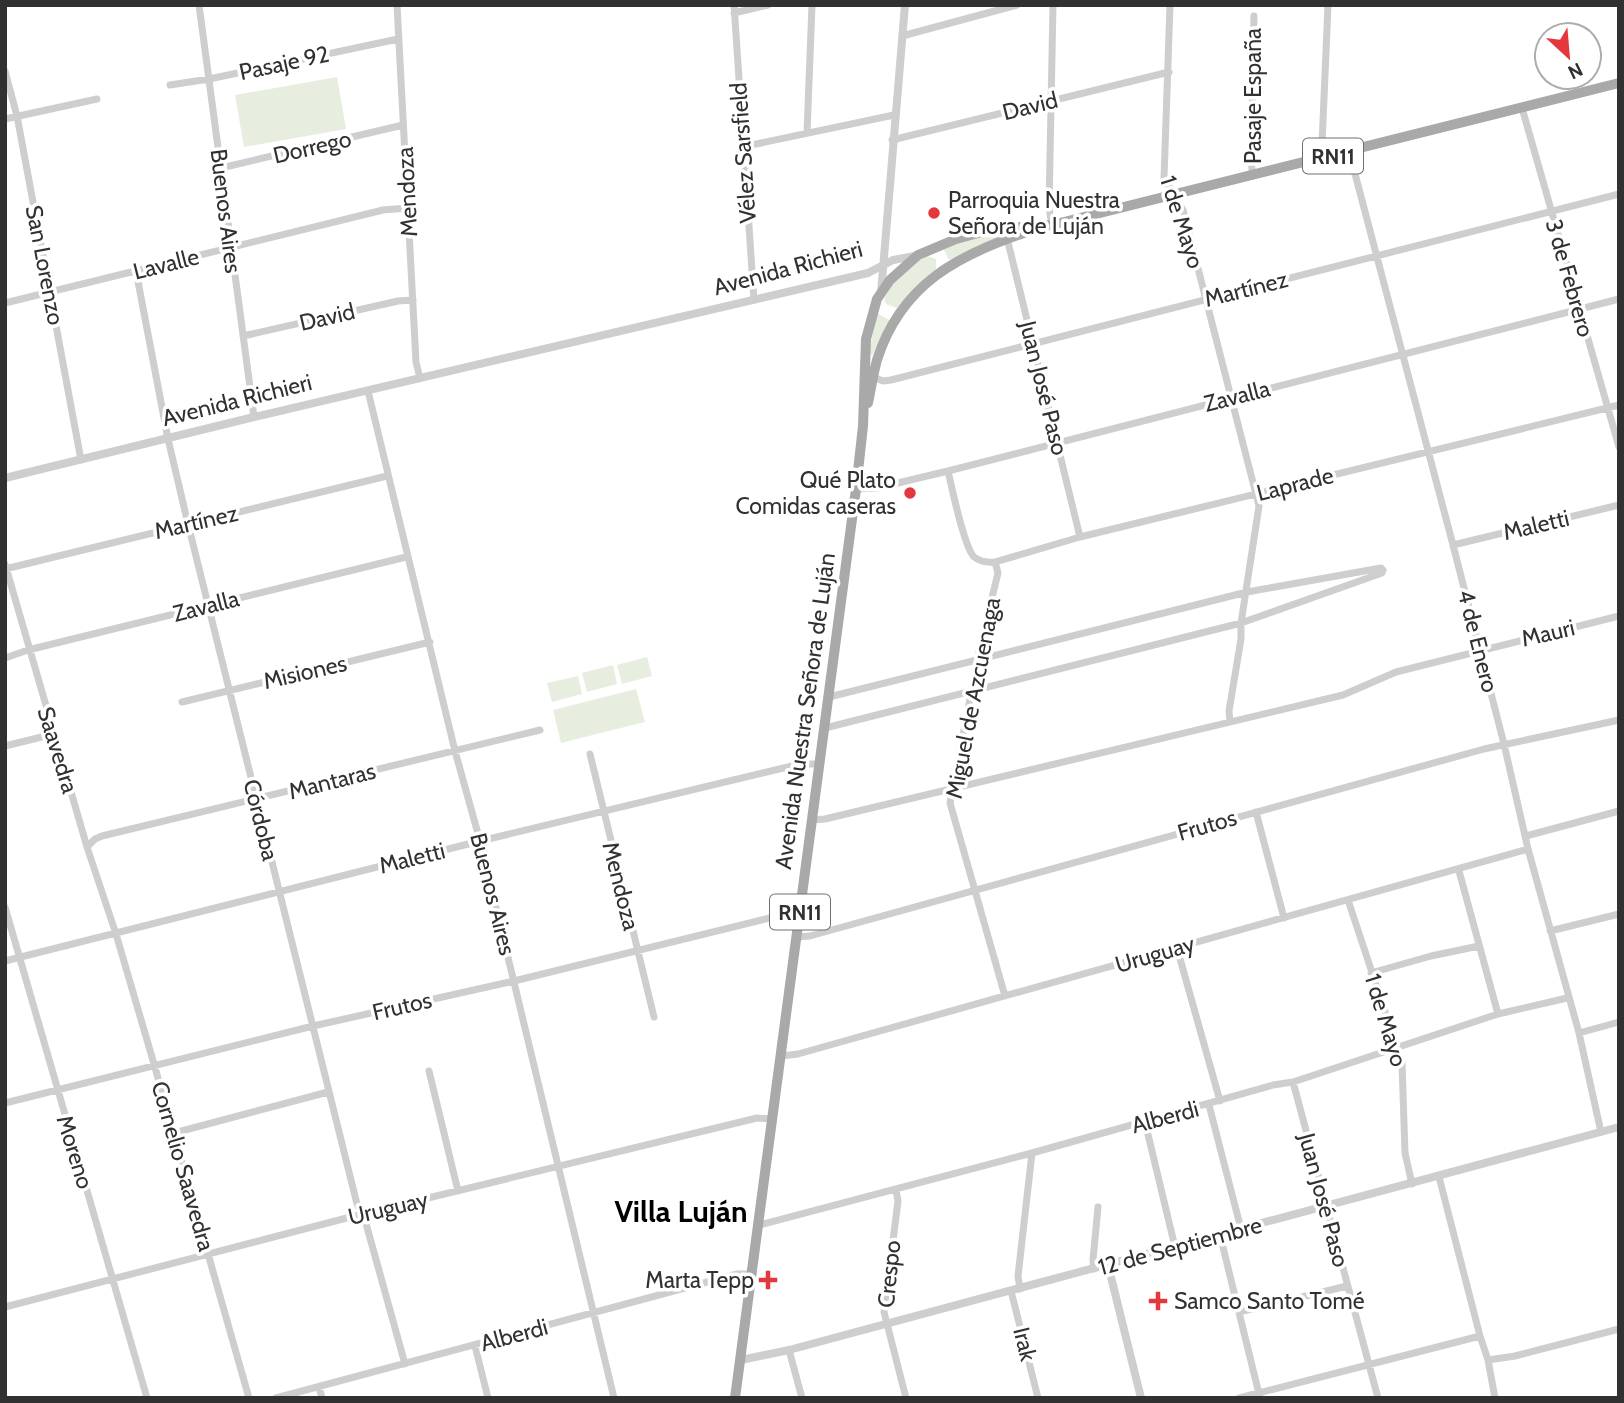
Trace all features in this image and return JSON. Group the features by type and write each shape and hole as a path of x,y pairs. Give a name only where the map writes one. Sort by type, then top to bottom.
{"main road":[{"name":"Avenida Richieri","path":"918,255 976,232 1049,225 1619,83"},
{"name":"RN11","path":"863,425 880,352 899,312 944,268 1007,238 1049,225"},
{"path":"934,247 943,255 944,268"},
{"name":"Avenida Nuestra Señora de Luján","path":"735,1398 856,489 863,425 865,348 879,296 899,270 918,255"},
{"path":"879,296 885,313 899,312"}],"street":[{"name":"Buenos Aires","path":"199,5 254,417"},
{"name":"Mendoza","path":"397,5 412,300 416,362 420,378"},
{"path":"734,9 768,5"},
{"path":"807,133 812,5"},
{"path":"879,296 905,5"},
{"path":"902,36 1017,5"},
{"path":"1049,225 1053,5"},
{"name":"1 de Mayo","path":"1170,5 1164,178 1183,210 1259,506 1229,711 1230,722"},
{"path":"1323,158 1328,5"},
{"name":"Vélez Sarsfield","path":"734,9 754,300"},
{"name":"Pasaje España","path":"1253,176 1254,16"},
{"name":"Pasaje 92","path":"170,85 398,39"},
{"name":"San Lorenzo","path":"5,71 17,116 81,460"},
{"name":"David","path":"892,140 1169,72"},
{"path":"5,119 97,99"},
{"name":"3 de Febrero","path":"1522,108 1619,447"},
{"path":"742,147 894,115"},
{"name":"Dorrego","path":"220,168 403,125"},
{"name":"4 de Enero","path":"1349,151 1429,451 1528,849 1567,998 1579,1033 1601,1132"},
{"name":"Martínez","path":"873,377 883,381 891,380 1034,345 1619,194"},
{"name":"Lavalle","path":"5,303 383,211 408,208"},
{"name":"Juan José Paso","path":"1007,238 1080,537"},
{"name":"Avenida Richieri","path":"5,478 868,273 883,264 918,255"},
{"name":"Córdoba","path":"135,271 168,439 328,1092 405,1364"},
{"name":"Zavalla","path":"856,489 877,488 948,471 1619,299"},
{"name":"David","path":"243,336 412,300"},
{"name":"Buenos Aires","path":"368,391 614,1398"},
{"name":"Laprade","path":"995,562 1080,537 1619,405"},
{"path":"948,471 969,549 973,556 986,563 995,562"},
{"name":"Martínez","path":"6,567 387,476"},
{"name":"Maletti","path":"1453,545 1619,505"},
{"name":"Zavalla","path":"5,658 28,650 407,557"},
{"name":"Miguel de Azcuenaga","path":"995,562 998,573 971,692 950,803 1005,996"},
{"name":"Saavedra","path":"6,567 28,650 116,934"},
{"path":"825,728 1241,623 1382,573 1383,570 1381,568 1247,592 829,697"},
{"name":"Mauri","path":"812,820 825,820 1343,695 1396,672 1480,651 1490,646 1619,616"},
{"name":"Misiones","path":"182,702 430,642"},
{"name":"Frutos","path":"796,937 810,936 1504,744 1619,720"},
{"name":"Mantaras","path":"87,846 102,836 540,730"},
{"path":"5,746 54,734"},
{"name":"Mendoza","path":"590,754 654,1017"},
{"name":"Maletti","path":"5,961 480,841 800,764 820,764"},
{"path":"1526,836 1619,811"},
{"path":"1256,812 1284,918"},
{"name":"Uruguay","path":"781,1056 798,1054 1458,871 1528,849"},
{"path":"1458,871 1498,1014"},
{"name":"1 de Mayo","path":"1348,900 1403,1070 1405,1153 1412,1184"},
{"name":"Moreno","path":"5,907 148,1398"},
{"path":"1550,931 1619,914"},
{"name":"Frutos","path":"5,1103 637,949 782,915 799,915"},
{"name":"Cornelio Saavedra","path":"116,934 249,1398"},
{"path":"1371,973 1430,956 1479,946"},
{"path":"1177,948 1220,1101"},
{"name":"Alberdi","path":"760,1225 1209,1105 1273,1085 1293,1082 1498,1014 1567,998"},
{"path":"1579,1033 1619,1022"},
{"path":"429,1071 458,1191"},
{"name":"Juan José Paso","path":"1293,1082 1377,1398"},
{"path":"174,1133 328,1092"},
{"path":"1209,1105 1241,1229"},
{"name":"Uruguay","path":"5,1307 362,1214 757,1118 772,1119"},
{"path":"1145,1122 1175,1247"},
{"name":"12 de Septiembre","path":"741,1360 789,1350 1016,1290 1619,1127"},
{"path":"1016,1290 1032,1153"},
{"path":"1439,1177 1480,1336 1489,1360 1495,1398"},
{"name":"Crespo","path":"896,1190 898,1201 884,1312 906,1398"},
{"path":"1094,1269 1098,1207"},
{"path":"1220,1235 1259,1395"},
{"path":"1108,1265 1141,1398"},
{"name":"Alberdi","path":"276,1398 737,1274 753,1274"},
{"path":"1239,1312 1347,1286"},
{"name":"Irak","path":"1016,1290 1038,1398"},
{"path":"1489,1360 1515,1356 1619,1329"},
{"path":"1239,1398 1480,1336"},
{"path":"475,1346 488,1398"},
{"path":"789,1350 802,1398"},
{"path":"319,1387 322,1398"}],"shaded area":[{"path":"337,77 346,129 244,147 235,95"},
{"path":"1007,232 949,260 943,248 979,236"},
{"path":"927,256 936,259 936,270 897,308 886,304 884,300 896,280 913,263"},
{"path":"877,313 891,321 872,356 869,352"},
{"path":"647,657 652,676 622,684 617,665"},
{"path":"613,665 617,684 587,692 582,673"},
{"path":"578,676 582,694 552,702 547,683"},
{"path":"636,689 645,722 561,743 553,710"}],"place":[{"name":"Parroquia Nuestra Señora de Luján","path":"934,213"},
{"name":"Qué Plato Comidas caseras","path":"910,493"},
{"name":"Marta Tepp","path":"768,1280"},
{"name":"Samco Santo Tomé","path":"1158,1301"}],"district":[{"name":"Villa Luján","path":"681,1211"}]}
